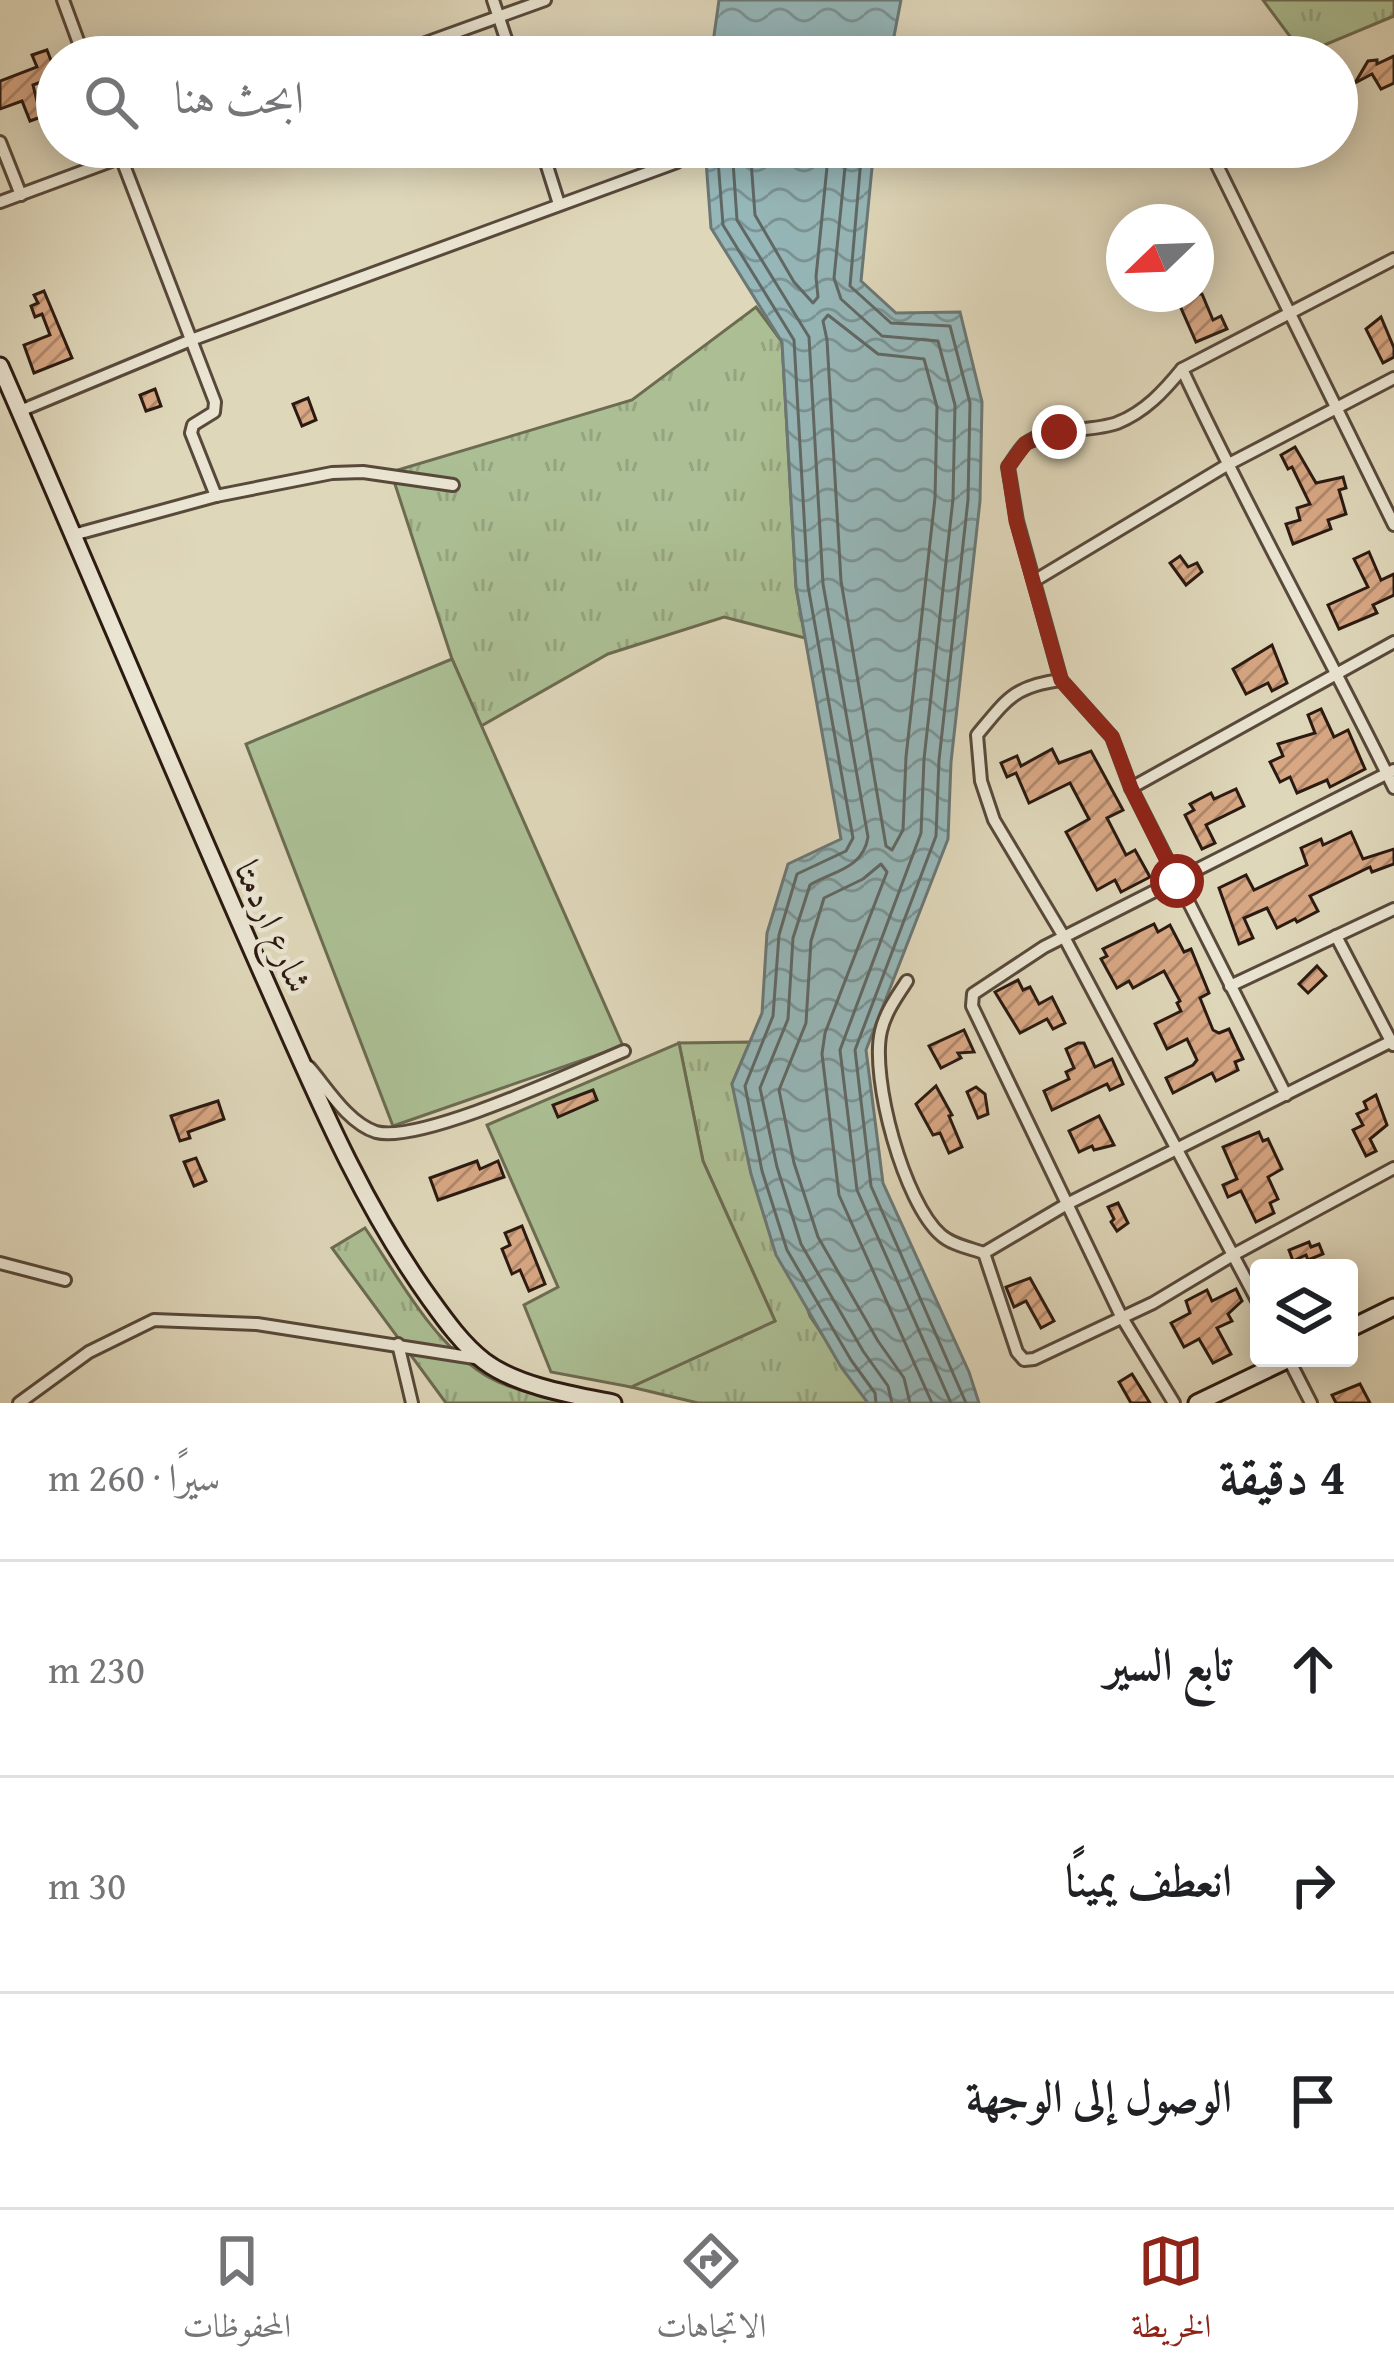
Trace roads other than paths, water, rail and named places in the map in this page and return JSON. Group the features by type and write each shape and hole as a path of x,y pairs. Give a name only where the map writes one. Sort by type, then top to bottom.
{"main road":[{"name":"شارع اردمتا","path":"0,366 298,1054 369,1202 403,1261 446,1321 481,1359 504,1373 613,1403"},
{"path":"1358,1324 1394,1306"},
{"path":"1197,1403 1271,1367"}],"street":[{"path":"63,0 76,36"},
{"path":"493,0 506,36"},
{"path":"443,36 545,0"},
{"path":"0,142 20,195"},
{"path":"0,202 82,168"},
{"path":"125,168 216,406 212,415 193,425 191,433 215,496"},
{"path":"548,168 559,203"},
{"path":"20,411 191,340 660,168"},
{"path":"1218,168 1394,525"},
{"path":"1286,1096 1131,788 1112,737 1061,680 1016,521 1008,467 1026,443 1122,421 1157,399 1182,370 1394,259"},
{"path":"1182,370 1227,465 1391,772 1394,788"},
{"path":"1034,581 1227,465 1394,378"},
{"path":"73,535 215,496 347,471 454,485"},
{"path":"1131,788 1394,642"},
{"path":"1061,680 1028,684 977,735 981,781 994,820 1064,937 1250,1287"},
{"path":"1174,1403 1121,1316 972,1006 973,994 1064,937 1391,772"},
{"path":"1230,986 1394,909"},
{"path":"984,1253 1066,1204 1393,1044 1336,936"},
{"path":"907,980 888,1012 880,1046 885,1096 899,1153 930,1224 945,1239 984,1253"},
{"path":"298,1054 358,1123 392,1133 447,1120 624,1051"},
{"path":"984,1253 1017,1352 1024,1360 1034,1359 1154,1303 1394,1168"},
{"path":"0,1263 65,1280"},
{"path":"22,1402 89,1352 154,1320 257,1324 481,1359"},
{"path":"398,1344 412,1403"},
{"path":"1293,1367 1311,1403"}],"water":[{"path":"719,0 901,0 894,36 714,36"},
{"path":"707,168 872,168 861,281 896,313 960,312 982,402 980,501 951,762 948,839 866,1050 883,1183 979,1403 868,1403 841,1367 776,1255 751,1174 732,1084 762,1013 767,933 788,864 841,839 796,587 782,342 711,228"}]}
